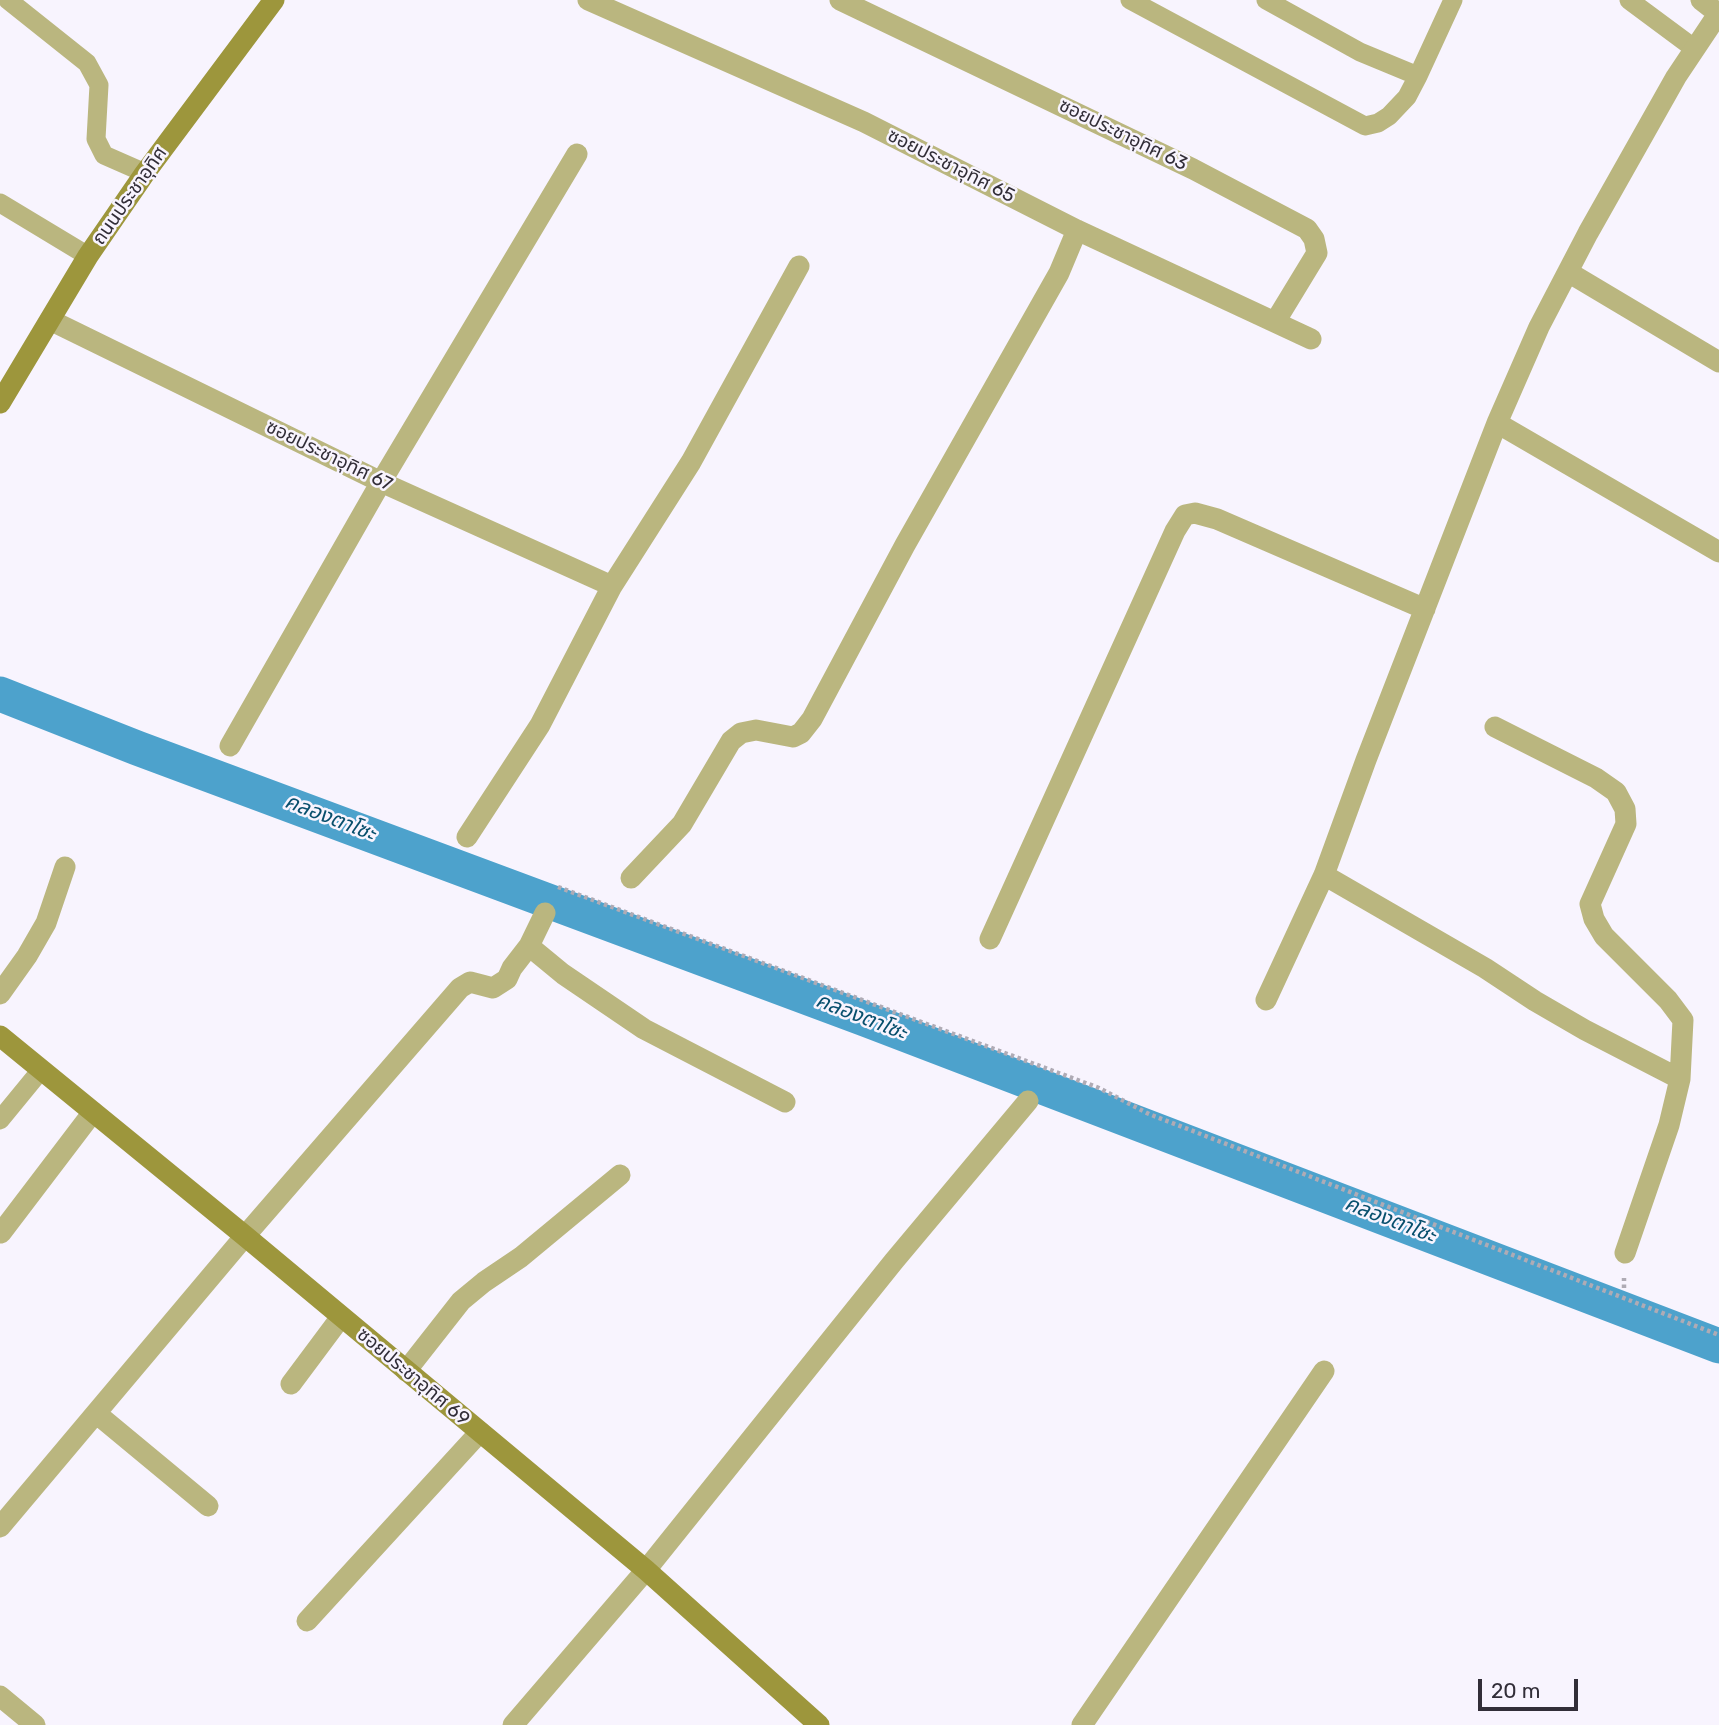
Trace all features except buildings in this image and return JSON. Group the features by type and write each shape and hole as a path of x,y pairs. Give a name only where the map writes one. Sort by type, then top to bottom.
{"street":[{"name":"ถนนประชาอุทิศ","path":"0,403 88,256 145,173 274,0"},
{"name":"ซอยประชาอุทิศ 65","path":"587,0 864,122 1077,230 1311,339"},
{"name":"ซอยประชาอุทิศ 63","path":"841,0 1193,169 1307,229 1314,239 1317,253 1275,322"},
{"path":"1266,1000 1324,876 1497,423 1539,327 1676,77 1719,14 1701,0"},
{"path":"230,746 381,482 577,154"},
{"path":"631,878 681,824 731,741 741,733 756,730 793,737 801,733 812,719 905,545 1059,273 1077,230"},
{"path":"467,837 540,724 612,586 691,462 799,266"},
{"path":"1568,272 1719,362"},
{"name":"ซอยประชาอุทิศ 67","path":"50,320 381,482 612,586"},
{"path":"1497,423 1719,552"},
{"path":"990,939 1175,531 1185,515 1195,513 1217,519 1425,609"},
{"path":"1495,727 1597,778 1616,792 1625,809 1626,824 1590,904 1594,919 1604,936 1668,1000 1683,1020 1680,1079 1669,1125 1625,1253"},
{"path":"0,993 27,956 46,923 65,867"},
{"path":"1324,876 1485,968 1585,1031 1680,1079"},
{"path":"0,1527 245,1236 460,988 470,982 488,988 503,983 529,946 545,913"},
{"path":"529,946 563,974 644,1029 785,1102"},
{"name":"ซอยประชาอุทิศ 69","path":"0,1036 646,1570 819,1725"},
{"path":"513,1725 646,1570 894,1261 1028,1101"},
{"path":"1,1233 93,1112"},
{"path":"406,1371 461,1301 521,1257 620,1175"},
{"path":"291,1384 341,1317"},
{"path":"1082,1725 1324,1371"},
{"path":"97,1415 208,1506"},
{"path":"307,1621 480,1432"},
{"path":"0,1696 35,1725"}],"lane":[{"path":"8,0 87,63 99,85 96,139 104,155 145,173"},
{"path":"1130,0 1365,127 1389,116 1407,97 1452,0"},
{"path":"1266,0 1360,52 1418,76"},
{"path":"1629,0 1695,49"},
{"path":"0,203 88,256"},
{"path":"1,1117 41,1070"}],"path":[{"path":"555,886 1099,1088 1149,1114 1719,1335"}],"waterway":[{"name":"คลองตาโซะ","path":"0,694 137,748 865,1019 1719,1346"}]}
